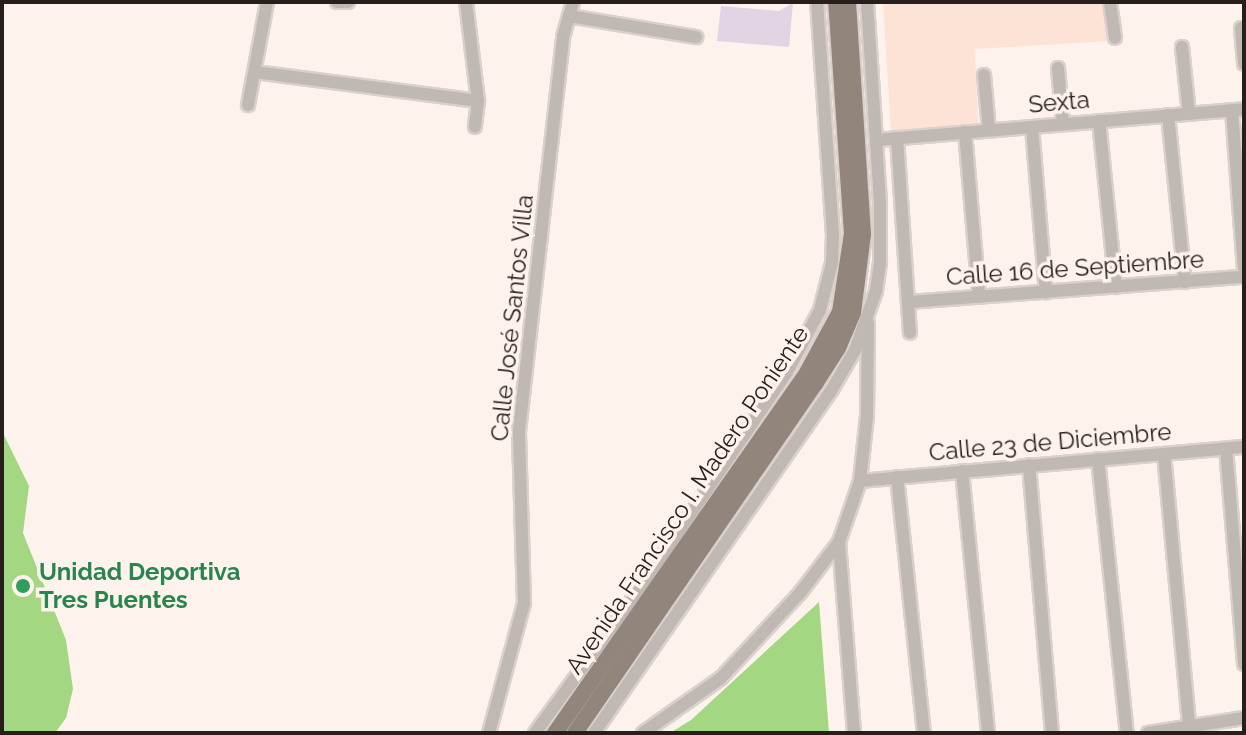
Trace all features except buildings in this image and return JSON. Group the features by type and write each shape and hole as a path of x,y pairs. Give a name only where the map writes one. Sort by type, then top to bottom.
{"main road":[{"name":"Avenida Francisco I. Madero Poniente","path":"555,733 804,378 840,312 852,234 836,2"},
{"name":"Avenida Francisco I. Madero Poniente","path":"575,733 815,384 838,348 853,313 863,234 848,2"}],"street":[{"path":"248,105 267,2"},
{"path":"337,2 348,2"},
{"path":"466,2 478,101 475,127"},
{"name":"Calle José Santos Villa","path":"489,733 524,603 519,431 563,37 573,2"},
{"path":"535,733 640,589 787,372 820,310 832,263 833,235 817,2"},
{"path":"594,733 831,391 855,350 876,291 880,261 877,140 867,2"},
{"path":"1110,2 1115,38"},
{"path":"569,16 696,37"},
{"path":"1241,28 1244,64"},
{"path":"1182,47 1189,114"},
{"path":"1058,68 1063,124"},
{"path":"255,72 478,101"},
{"path":"984,75 989,130"},
{"path":"1238,110 1244,268"},
{"name":"Sexta","path":"877,140 1238,110"},
{"path":"1168,115 1185,282"},
{"path":"1099,121 1116,287"},
{"path":"1032,127 1046,292"},
{"path":"965,132 979,296"},
{"path":"897,138 910,333"},
{"name":"Calle 16 de Septiembre","path":"908,302 1244,277"},
{"path":"643,733 721,678 800,593 839,542 860,481 867,416 868,312"},
{"name":"Calle 23 de Diciembre","path":"860,481 1244,447"},
{"path":"1226,449 1244,664"},
{"path":"1164,454 1189,726"},
{"path":"1098,459 1127,733"},
{"path":"1029,465 1052,733"},
{"path":"962,471 988,733"},
{"path":"897,477 924,733"},
{"path":"1230,520 1244,518"},
{"path":"839,542 854,733"},
{"path":"1148,733 1244,718"}],"shaded area":[{"path":"883,2 1104,2 1110,41 975,49 978,126 891,132"}],"green space":[{"name":"Unidad Deportiva Tres Puentes","path":"2,431 29,486 23,533 66,640 73,689 66,718 55,733 2,733"},
{"path":"819,602 829,733 670,733 691,720"}],"place":[{"name":"Unidad Deportiva Tres Puentes","path":"23,586"}]}
